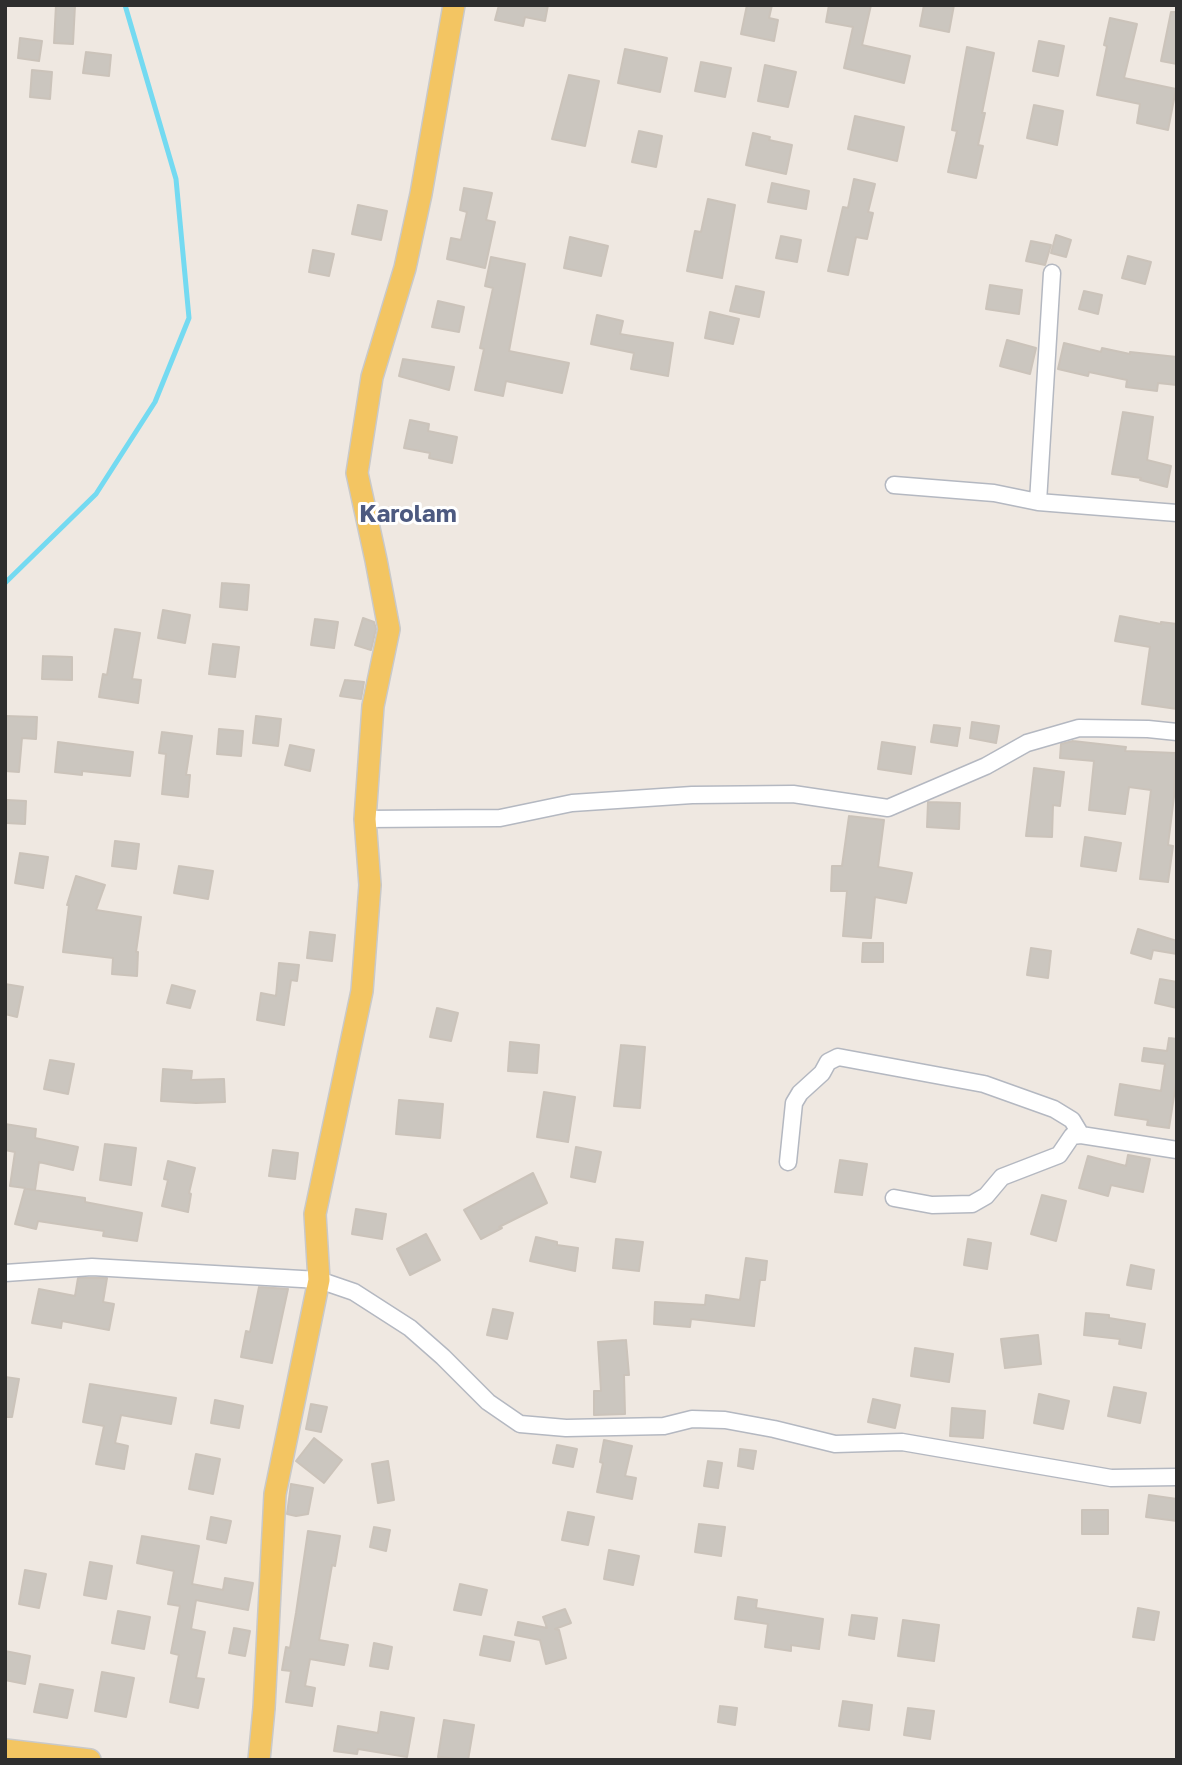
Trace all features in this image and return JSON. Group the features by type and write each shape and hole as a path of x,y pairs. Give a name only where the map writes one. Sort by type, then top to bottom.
{"main road":[{"path":"258,1760 264,1708 275,1494 319,1280 315,1214 362,991 370,885 365,819 373,706 388,629 357,473 372,377 405,268 421,194 454,5"},
{"path":"5,1750 90,1760"}],"street":[{"path":"1038,502 1052,273"},
{"path":"894,485 994,493 1038,502 1177,513"},
{"path":"365,819 499,818 572,803 691,795 793,794 888,808 986,766 1027,743 1079,728 1177,732"},
{"path":"788,1162 794,1102 822,1073 828,1062 838,1057 984,1084 1054,1109 1072,1120 1081,1135"},
{"path":"894,1198 932,1205 972,1204 986,1196 1002,1177 1059,1155 1072,1136 1081,1135 1177,1150"},
{"path":"5,1273 92,1268 319,1280 354,1292 410,1328 488,1402 520,1424 594,1428 664,1426 692,1419 725,1420 835,1444 911,1443 1111,1478 1177,1477"}],"building":[{"path":"56,5 75,5 73,44 54,43"},
{"path":"499,5 548,5 545,21 525,17 523,26 495,20"},
{"path":"747,5 772,5 769,18 778,20 774,41 741,34"},
{"path":"829,5 871,5 862,45 910,56 904,83 844,68 853,27 826,22"},
{"path":"924,5 954,5 949,32 920,26"},
{"path":"1171,12 1177,12 1177,64 1161,61"},
{"path":"1110,18 1137,24 1124,78 1176,89 1168,130 1137,123 1140,104 1097,95"},
{"path":"20,38 42,41 39,61 18,58"},
{"path":"1039,41 1064,46 1058,76 1033,71"},
{"path":"967,47 994,53 982,113 985,113 978,145 983,146 976,178 948,172 957,131 952,130"},
{"path":"625,49 667,58 660,92 618,83"},
{"path":"86,52 111,55 109,76 83,73"},
{"path":"701,62 731,68 725,97 695,91"},
{"path":"765,65 796,72 788,107 758,101"},
{"path":"32,70 52,72 50,99 30,97"},
{"path":"569,75 599,81 585,146 552,139"},
{"path":"1034,105 1063,111 1057,145 1027,138"},
{"path":"855,116 904,127 897,161 848,149"},
{"path":"639,131 662,136 656,167 632,162"},
{"path":"753,133 792,145 786,174 746,165"},
{"path":"854,179 875,184 868,212 873,213 867,239 856,237 848,275 828,271 843,207 848,208"},
{"path":"772,183 809,191 806,209 768,202"},
{"path":"464,188 492,193 486,220 495,222 485,268 447,259 451,238 461,240 467,212 460,210"},
{"path":"708,199 735,205 722,278 687,271 695,231 701,232"},
{"path":"358,205 387,211 381,240 352,234"},
{"path":"1056,235 1071,240 1066,257 1051,253"},
{"path":"781,236 801,240 797,262 776,258"},
{"path":"570,237 608,246 601,276 564,268"},
{"path":"1031,241 1051,245 1045,265 1026,261"},
{"path":"313,250 334,254 329,276 309,272"},
{"path":"1128,256 1151,262 1145,284 1122,278"},
{"path":"491,257 525,264 509,351 569,363 562,393 506,381 503,396 475,390 484,349 480,348 493,288 485,286"},
{"path":"990,285 1022,290 1019,314 986,309"},
{"path":"736,286 764,292 759,317 730,311"},
{"path":"1084,291 1102,295 1098,314 1079,309"},
{"path":"438,301 464,307 459,332 432,327"},
{"path":"710,312 739,319 733,344 705,338"},
{"path":"597,315 623,321 620,334 673,343 668,376 631,369 634,353 591,344"},
{"path":"1007,340 1036,348 1030,374 1000,366"},
{"path":"1064,343 1101,352 1102,348 1130,354 1177,357 1177,385 1158,383 1157,391 1126,387 1127,380 1089,372 1088,376 1058,369"},
{"path":"403,359 454,367 449,390 399,376"},
{"path":"1123,412 1153,417 1147,460 1171,466 1167,487 1140,480 1141,478 1112,474"},
{"path":"410,420 429,424 428,431 457,437 452,463 429,458 430,453 404,448"},
{"path":"222,583 249,585 247,610 220,607"},
{"path":"163,610 190,615 185,643 158,638"},
{"path":"1120,616 1161,624 1177,624 1177,709 1142,704 1150,647 1115,641"},
{"path":"363,618 374,622 376,629 371,650 355,645"},
{"path":"315,619 338,622 334,648 311,645"},
{"path":"115,629 140,633 132,679 141,680 138,703 99,697 103,674 107,675"},
{"path":"213,644 239,647 235,677 209,674"},
{"path":"43,656 72,657 72,680 42,679"},
{"path":"345,680 364,682 361,699 340,696"},
{"path":"5,716 37,717 36,739 22,738 19,772 5,771"},
{"path":"256,716 281,719 278,746 253,743"},
{"path":"972,722 999,726 996,743 970,738"},
{"path":"934,725 960,728 957,746 931,742"},
{"path":"219,729 243,731 241,756 217,754"},
{"path":"162,732 192,736 186,775 190,775 188,797 162,794 166,754 159,753"},
{"path":"1073,741 1126,747 1125,751 1176,753 1168,845 1173,846 1168,882 1140,879 1151,790 1129,787 1125,814 1089,810 1094,761 1060,758 1061,744"},
{"path":"58,742 133,752 130,776 82,771 82,775 55,772"},
{"path":"882,742 915,747 911,774 878,769"},
{"path":"290,745 314,750 310,771 285,765"},
{"path":"1034,768 1064,772 1060,806 1053,805 1052,837 1026,836"},
{"path":"7,800 26,801 25,824 6,823"},
{"path":"928,802 960,803 959,829 927,827"},
{"path":"849,816 884,820 878,867 912,873 906,903 875,897 871,938 843,936 847,891 831,891 832,866 842,866"},
{"path":"1085,837 1121,843 1116,871 1081,866"},
{"path":"115,841 139,844 136,869 112,866"},
{"path":"20,853 48,857 43,888 15,883"},
{"path":"179,866 213,871 208,899 174,893"},
{"path":"76,876 105,885 96,910 141,917 136,952 137,976 112,974 113,958 63,952 67,905"},
{"path":"1138,929 1177,941 1177,954 1153,950 1151,959 1131,953"},
{"path":"310,932 335,935 332,961 307,958"},
{"path":"863,943 883,943 883,962 862,962"},
{"path":"1031,948 1051,951 1048,978 1027,975"},
{"path":"279,963 299,965 297,981 291,980 284,1025 257,1020 261,993 276,996"},
{"path":"1160,979 1177,982 1177,1008 1155,1003"},
{"path":"5,984 23,987 17,1017 5,1014"},
{"path":"172,985 195,991 190,1008 167,1003"},
{"path":"437,1008 458,1013 451,1041 430,1037"},
{"path":"1169,1038 1177,1039 1177,1077 1169,1128 1147,1125 1148,1120 1115,1115 1120,1084 1161,1091 1165,1064 1142,1061 1144,1048 1167,1051"},
{"path":"510,1042 539,1045 537,1073 508,1071"},
{"path":"621,1045 645,1047 640,1108 614,1106"},
{"path":"50,1060 74,1064 68,1094 44,1089"},
{"path":"163,1069 192,1071 191,1080 224,1079 225,1102 161,1101"},
{"path":"544,1092 575,1097 568,1142 537,1137"},
{"path":"399,1100 443,1104 440,1138 396,1134"},
{"path":"5,1124 36,1129 35,1138 78,1147 73,1170 39,1162 35,1190 27,1189 85,1198 85,1202 142,1213 137,1241 103,1236 104,1231 38,1221 36,1229 15,1224 25,1188 10,1186 15,1152 5,1150"},
{"path":"105,1144 136,1148 131,1185 100,1180"},
{"path":"576,1147 601,1152 595,1182 571,1177"},
{"path":"273,1150 298,1153 295,1179 269,1176"},
{"path":"1128,1155 1150,1159 1143,1192 1111,1185 1108,1196 1079,1188 1088,1156 1126,1166"},
{"path":"840,1160 867,1164 862,1195 835,1192"},
{"path":"168,1161 195,1168 188,1212 162,1206 168,1180 164,1179"},
{"path":"533,1173 547,1203 481,1239 464,1210"},
{"path":"1042,1195 1066,1201 1056,1241 1031,1234"},
{"path":"356,1209 386,1214 382,1239 352,1234"},
{"path":"426,1234 440,1260 410,1275 397,1249"},
{"path":"536,1237 557,1242 557,1245 578,1248 575,1271 530,1261"},
{"path":"616,1239 643,1242 639,1271 613,1268"},
{"path":"968,1239 991,1243 987,1269 964,1265"},
{"path":"746,1258 767,1261 765,1280 760,1280 754,1326 691,1319 690,1327 654,1324 655,1302 705,1305 706,1295 740,1300"},
{"path":"1131,1265 1154,1270 1151,1289 1127,1285"},
{"path":"78,1278 107,1278 103,1302 114,1304 109,1330 62,1321 61,1328 32,1323 39,1289 75,1296"},
{"path":"259,1287 288,1289 272,1363 241,1357 246,1331 250,1332"},
{"path":"493,1309 513,1313 507,1339 487,1335"},
{"path":"1086,1313 1109,1315 1109,1318 1145,1324 1141,1348 1119,1344 1120,1339 1084,1335"},
{"path":"1038,1335 1041,1364 1005,1368 1001,1339"},
{"path":"626,1340 629,1375 624,1375 625,1414 594,1415 594,1391 601,1391 598,1342"},
{"path":"915,1348 953,1354 949,1382 911,1376"},
{"path":"5,1377 19,1379 12,1417 5,1417"},
{"path":"90,1384 176,1398 171,1424 121,1415 115,1443 128,1446 124,1469 96,1464 104,1426 83,1422"},
{"path":"1114,1387 1146,1393 1140,1423 1108,1416"},
{"path":"1039,1394 1069,1401 1063,1429 1034,1423"},
{"path":"873,1399 900,1405 895,1428 868,1422"},
{"path":"215,1400 243,1406 239,1428 211,1423"},
{"path":"311,1404 327,1407 321,1432 306,1429"},
{"path":"952,1408 985,1411 983,1438 950,1436"},
{"path":"314,1438 342,1460 324,1483 296,1461"},
{"path":"604,1440 632,1446 625,1476 636,1478 632,1499 597,1492"},
{"path":"557,1445 577,1449 573,1467 553,1463"},
{"path":"740,1449 756,1451 753,1469 738,1466"},
{"path":"196,1454 220,1459 213,1494 189,1489"},
{"path":"388,1461 394,1500 378,1503 372,1464"},
{"path":"708,1461 722,1463 718,1488 704,1486"},
{"path":"291,1484 313,1488 308,1514 287,1514"},
{"path":"1149,1495 1177,1499 1177,1521 1146,1517"},
{"path":"1082,1510 1108,1510 1108,1534 1082,1534"},
{"path":"568,1512 594,1517 588,1545 562,1540"},
{"path":"211,1517 231,1521 226,1543 207,1539"},
{"path":"699,1524 725,1527 721,1556 695,1552"},
{"path":"374,1527 390,1530 386,1551 370,1547"},
{"path":"308,1531 340,1536 335,1566 332,1565 319,1640 348,1645 344,1665 310,1659 305,1686 315,1688 312,1706 286,1702 291,1671 282,1670 286,1647 290,1648"},
{"path":"142,1536 199,1546 192,1584 223,1590 225,1578 253,1583 248,1610 196,1600 191,1629 205,1632 196,1678 204,1679 198,1708 170,1702 179,1655 171,1653 180,1606 168,1604 174,1571 137,1563"},
{"path":"609,1550 639,1556 633,1585 604,1579"},
{"path":"90,1562 112,1566 106,1599 84,1595"},
{"path":"25,1570 46,1574 39,1608 19,1604"},
{"path":"460,1584 487,1590 481,1615 454,1610"},
{"path":"738,1597 757,1600 756,1608 823,1619 819,1649 791,1645 791,1651 765,1647 768,1624 735,1619"},
{"path":"1138,1608 1159,1612 1154,1640 1133,1637"},
{"path":"565,1609 571,1623 555,1629 559,1630 566,1658 546,1664 540,1640 515,1635 518,1622 547,1628 543,1617"},
{"path":"118,1611 150,1617 144,1649 112,1643"},
{"path":"852,1615 877,1618 874,1639 849,1635"},
{"path":"903,1620 939,1625 934,1661 898,1656"},
{"path":"234,1628 250,1631 245,1656 229,1653"},
{"path":"484,1636 514,1642 510,1661 480,1655"},
{"path":"374,1643 392,1647 388,1669 370,1666"},
{"path":"5,1651 30,1656 25,1684 5,1680"},
{"path":"102,1672 134,1678 126,1717 95,1711"},
{"path":"40,1684 73,1690 67,1718 34,1712"},
{"path":"843,1701 872,1705 869,1730 839,1726"},
{"path":"720,1706 737,1708 735,1725 718,1722"},
{"path":"908,1708 934,1711 930,1739 904,1735"},
{"path":"381,1712 414,1718 407,1757 358,1749 357,1754 334,1751 338,1726 378,1733"},
{"path":"444,1720 474,1725 468,1760 438,1757"}],"waterway":[{"path":"5,583 96,494 155,402 189,318 176,179 125,5"}],"district":[{"name":"Karolam","path":"408,514"}]}
